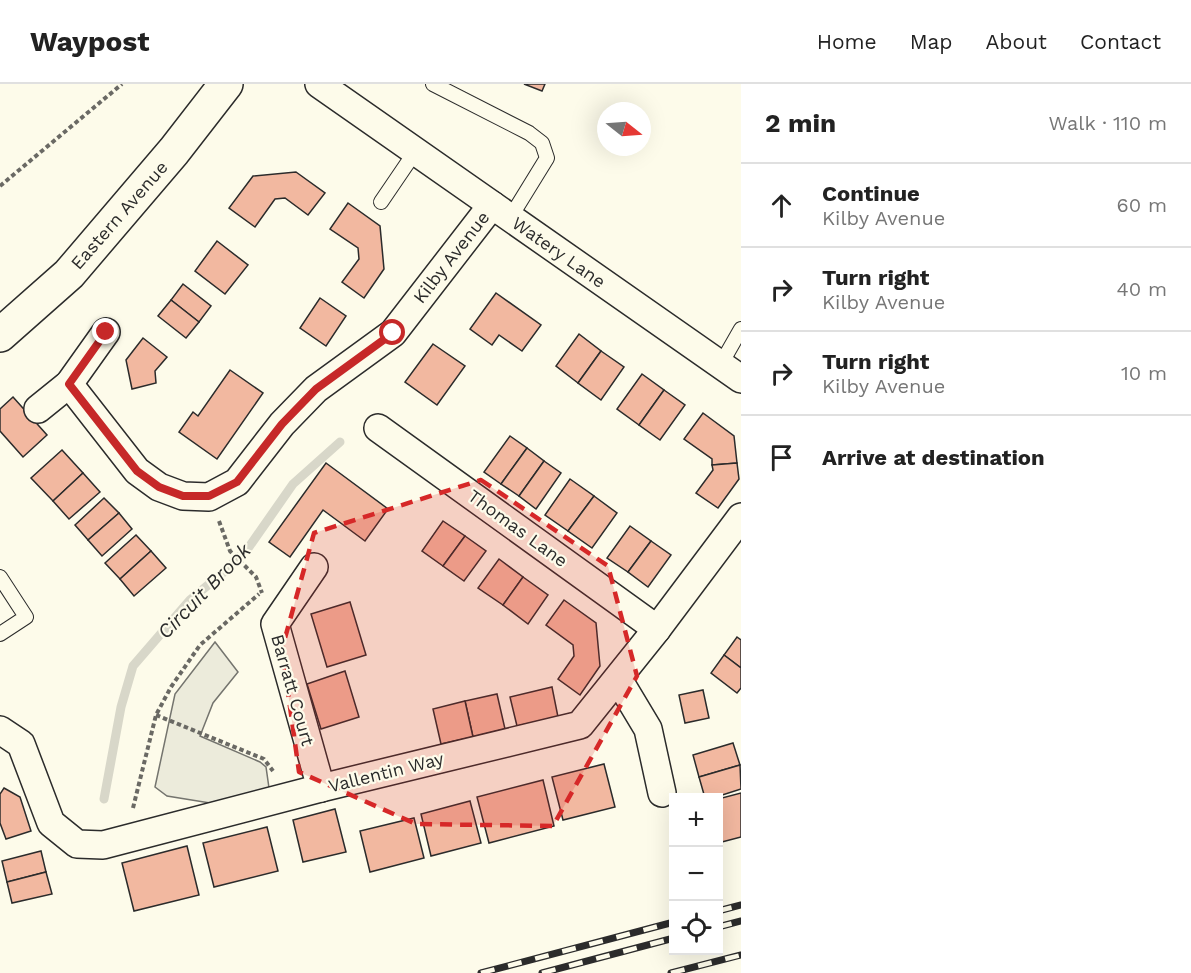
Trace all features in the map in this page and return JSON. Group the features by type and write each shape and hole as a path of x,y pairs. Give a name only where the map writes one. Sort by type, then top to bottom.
{"highway":[{"name":"Eastern Avenue","path":"0,336 69,274 174,151 226,84"}],"street":[{"name":"Watery Lane","path":"319,84 731,371"},
{"name":"Kilby Avenue","path":"69,384 137,471 159,487 183,496 209,496 237,482 282,424 316,389 393,333 501,212"},
{"path":"38,409 69,384 106,332"},
{"name":"Thomas Lane","path":"378,428 657,629"},
{"name":"Vallentin Way","path":"0,729 21,744 51,823 77,844 103,845 321,788 580,725 657,629 741,517"},
{"name":"Barratt Court","path":"314,567 275,624 321,788"},
{"path":"618,679 648,729 662,793"}],"lane":[{"path":"433,84 529,133 542,143 547,158 501,212"},
{"path":"381,202 415,152"},
{"path":"731,371 741,329"},
{"path":"0,577 26,617 0,634"}],"path":[{"path":"0,186 122,84"},
{"path":"230,551 256,577"},
{"path":"127,839 156,715 171,687 200,645 262,592"},
{"path":"156,715 264,759 273,771 279,799"}],"highlighted area":[{"path":"481,480 608,566 637,676 553,826 416,824 299,772 282,649 314,533"}],"shaded area":[{"path":"215,642 238,672 213,703 200,736 260,762 266,767 269,788 210,803 167,796 155,787 175,694"}],"building":[{"path":"524,84 545,84 542,91"},
{"path":"296,172 325,193 308,215 285,198 275,199 255,227 229,208 253,176"},
{"path":"348,203 380,226 384,269 364,298 342,282 359,259 358,248 330,229"},
{"path":"217,241 248,265 225,294 195,271"},
{"path":"183,284 211,306 199,322 171,300"},
{"path":"496,293 541,325 522,351 499,335 492,345 470,329"},
{"path":"320,298 346,316 326,346 300,328"},
{"path":"171,300 199,322 186,338 158,316"},
{"path":"579,334 601,351 578,383 556,366"},
{"path":"143,338 167,357 155,371 156,383 132,389 126,360"},
{"path":"433,344 465,366 437,405 405,382"},
{"path":"601,351 624,367 601,400 578,383"},
{"path":"230,370 263,393 217,459 179,432 193,412 198,416"},
{"path":"642,374 664,390 639,425 617,409"},
{"path":"664,390 685,405 660,440 639,425"},
{"path":"13,397 47,435 23,457 0,431 0,409"},
{"path":"703,413 734,436 737,463 712,465 712,459 684,439"},
{"path":"510,436 527,448 501,484 484,472"},
{"path":"527,448 544,461 519,496 501,484"},
{"path":"62,450 83,473 53,501 31,478"},
{"path":"544,461 561,473 536,509 519,496"},
{"path":"326,463 388,509 365,541 323,510 290,557 269,542"},
{"path":"737,463 739,479 718,508 696,493 713,470 712,465"},
{"path":"83,473 100,492 69,519 53,501"},
{"path":"570,479 594,496 568,531 545,515"},
{"path":"594,496 617,513 592,548 568,531"},
{"path":"104,498 119,513 88,540 75,525"},
{"path":"119,513 132,529 102,556 88,540"},
{"path":"443,521 465,536 443,566 422,551"},
{"path":"630,526 651,541 628,572 607,558"},
{"path":"136,535 151,551 120,579 105,563"},
{"path":"465,536 486,551 464,581 443,566"},
{"path":"651,541 671,555 648,587 628,572"},
{"path":"151,551 166,568 134,596 120,579"},
{"path":"499,559 523,577 503,605 478,588"},
{"path":"523,577 548,595 528,624 503,605"},
{"path":"564,600 596,623 600,666 580,695 558,679 574,656 573,645 546,625"},
{"path":"350,602 366,655 327,667 311,614"},
{"path":"737,637 741,640 741,668 724,655"},
{"path":"724,655 741,668 741,688 737,693 711,673"},
{"path":"345,671 359,717 321,729 307,684"},
{"path":"552,687 558,717 517,726 510,697"},
{"path":"703,690 709,718 685,723 679,695"},
{"path":"497,694 505,729 473,737 465,701"},
{"path":"465,701 473,737 441,744 433,709"},
{"path":"733,743 740,765 699,777 693,755"},
{"path":"604,764 615,807 563,820 552,777"},
{"path":"740,765 741,789 723,795 704,793 699,777"},
{"path":"543,780 554,826 489,843 477,797"},
{"path":"4,788 20,797 31,831 6,839 0,823 0,794"},
{"path":"741,793 741,837 723,842 723,798"},
{"path":"470,801 481,843 431,856 421,814"},
{"path":"335,809 346,852 303,862 293,820"},
{"path":"414,818 424,858 370,872 360,831"},
{"path":"267,827 278,871 214,887 203,843"},
{"path":"187,846 199,895 134,911 122,863"},
{"path":"41,851 46,872 7,882 2,861"},
{"path":"46,872 52,894 12,903 7,882"}],"waterway":[{"name":"Circuit Brook","path":"104,799 121,707 133,666 190,600 225,571 249,547 293,484 340,442"}],"railway":[{"path":"723,910 741,905"},
{"path":"723,926 741,921"},
{"path":"481,973 669,923"},
{"path":"542,973 669,939"},
{"path":"671,973 741,955"}],"route":[{"path":"106,332 69,384 137,471 159,487 183,496 209,496 237,482 282,424 316,389 393,333"}]}
